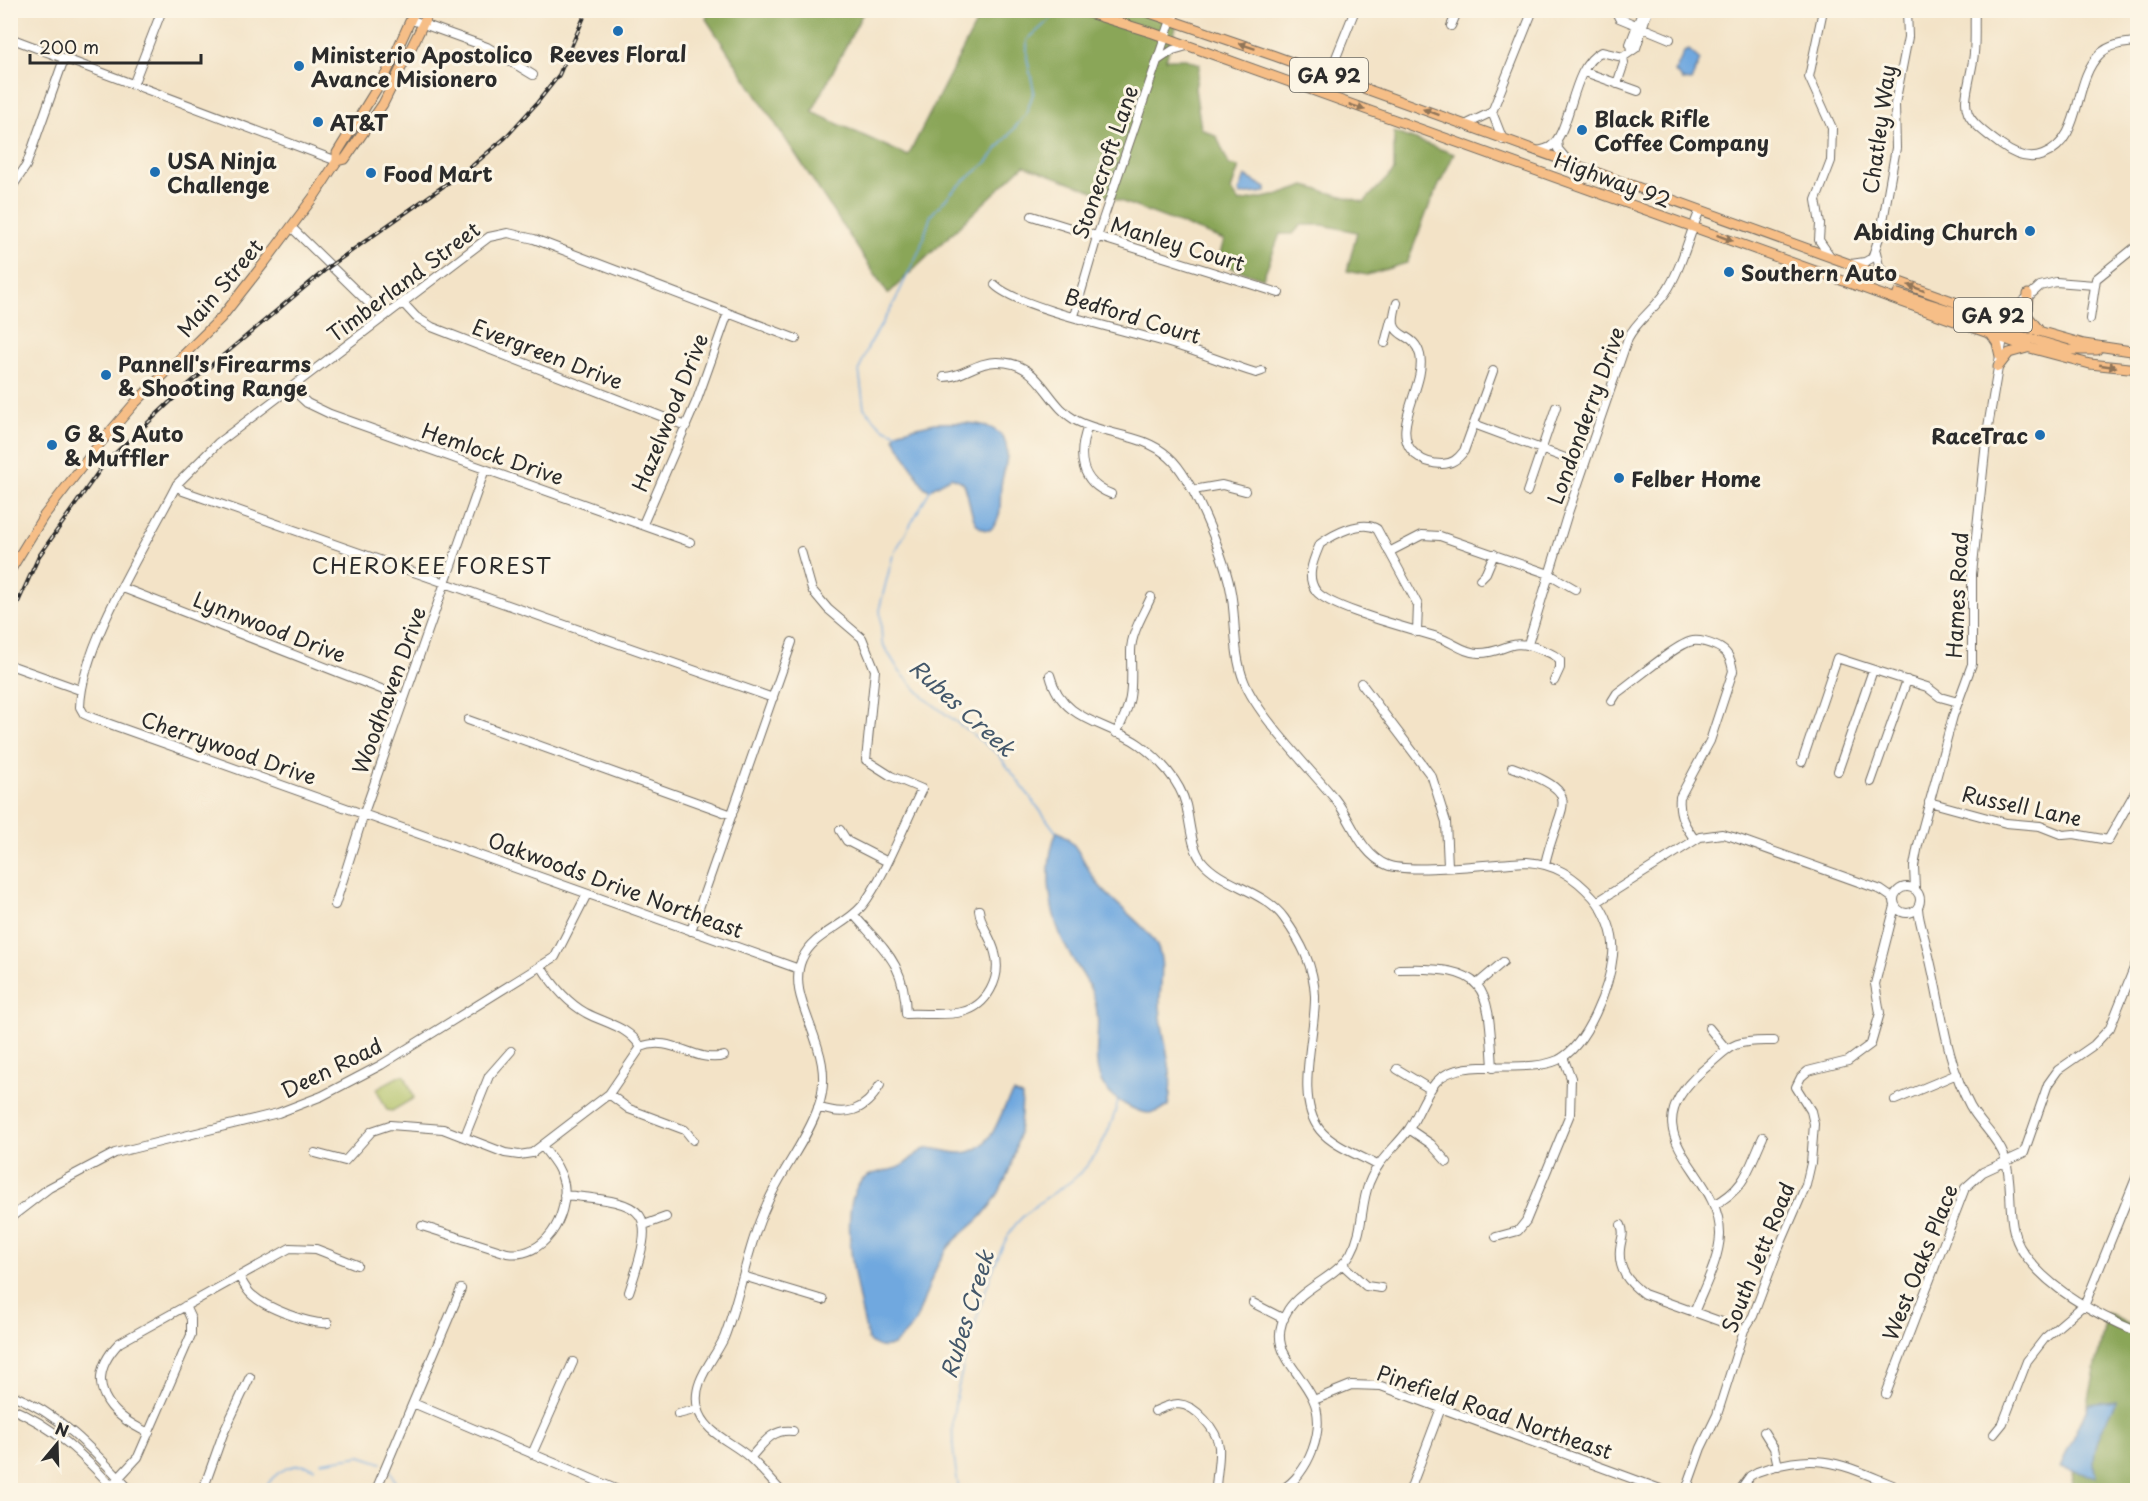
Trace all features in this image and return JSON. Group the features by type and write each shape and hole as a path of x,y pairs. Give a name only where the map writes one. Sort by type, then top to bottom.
{"main road":[{"name":"Main Street","path":"337,161 345,159 383,104 430,10"},
{"name":"Highway 92","path":"1079,10 1165,37 2030,348 2084,363 2138,369"},
{"name":"Highway 92","path":"1146,12 1172,15 1503,140 2046,334 2109,349 2138,352"},
{"name":"Main Street","path":"10,571 43,517 97,447 134,404 221,318 291,227 337,161 337,153 382,81 413,15"},
{"path":"1877,293 1911,297 1991,323 2001,324 2009,321"},
{"path":"2028,294 2027,315 2034,325 2046,334"},
{"path":"1991,334 1997,343 2000,356"},
{"path":"2003,338 2018,335 2075,351 2109,349"},
{"path":"1998,367 2009,353 2030,348"}],"street":[{"path":"133,85 162,10"},
{"path":"1146,12 1161,10"},
{"name":"Stonecroft Lane","path":"1074,316 1097,237 1172,15 1178,10"},
{"path":"1329,75 1355,10"},
{"path":"1451,27 1458,10"},
{"path":"1465,125 1492,112 1533,10"},
{"path":"1615,10 1619,18 1670,39"},
{"path":"1536,151 1551,147 1557,140 1576,88 1590,61 1601,52 1623,57 1636,48 1642,10"},
{"path":"1640,27 1648,10"},
{"path":"1823,10 1809,77 1832,128 1833,144 1828,171 1816,200 1820,224 1819,237 1822,247 1831,257"},
{"name":"Chatley Way","path":"1876,252 1896,148 1895,104 1908,37 1907,10"},
{"path":"1975,10 1973,60 1964,99 1968,116 1977,127 2007,150 2025,157 2037,157 2052,151 2065,139 2086,75 2097,56 2116,45 2138,42"},
{"path":"413,15 424,24 487,47 533,75"},
{"path":"10,38 337,161"},
{"path":"1157,61 1173,50 1189,46"},
{"path":"1617,84 1624,63 1623,57"},
{"path":"10,190 26,166 64,59"},
{"path":"1585,72 1638,91"},
{"path":"1492,112 1503,140"},
{"path":"1557,140 1558,149 1573,165"},
{"name":"Londonderry Drive","path":"1528,645 1584,465 1628,338 1637,323 1668,290 1700,210"},
{"name":"Manley Court","path":"1032,216 1279,293"},
{"path":"291,227 383,317"},
{"name":"Timberland Street","path":"80,690 91,656 123,588 177,484 218,443 479,243 498,234 508,233 534,239 796,339"},
{"path":"1801,247 1812,243 1819,237"},
{"path":"2090,319 2094,285 2102,272 2138,245"},
{"path":"1849,264 1868,261 1876,252"},
{"path":"1876,252 1880,266 1892,279"},
{"path":"2028,294 2040,286 2056,282 2094,285"},
{"name":"Bedford Court","path":"995,285 1001,291 1029,303 1172,344 1256,373 1262,370"},
{"name":"Hames Road","path":"1902,888 1914,866 1929,802 1958,702 1972,664 1974,651 1972,574 1998,367 2003,338 2009,321 2028,294"},
{"name":"Evergreen Drive","path":"403,303 416,317 432,327 686,426"},
{"path":"1385,343 1397,303"},
{"name":"Hazelwood Drive","path":"643,524 686,426 728,313"},
{"path":"1391,320 1395,329 1416,347 1421,357 1405,435 1414,454 1435,464 1449,464 1458,459 1464,451 1493,371"},
{"path":"944,377 960,374 983,363 1004,362 1016,365 1038,379 1063,411 1088,426 1141,441 1157,448 1178,467 1192,490 1223,563 1230,587 1237,655 1243,680 1257,705 1344,810 1363,846 1371,854 1388,866 1399,868 1527,862 1545,864 1569,875 1597,902 1611,932 1613,954 1610,970 1587,1032 1563,1057 1535,1067 1455,1070 1438,1079 1430,1089 1409,1129 1377,1165 1367,1189 1359,1235 1343,1265 1296,1302 1284,1319 1282,1350 1314,1400 1317,1426 1312,1450 1297,1478 1281,1491"},
{"name":"Hemlock Drive","path":"291,387 317,409 690,542"},
{"path":"1527,492 1556,407"},
{"path":"1474,424 1542,447 1584,465"},
{"path":"1088,426 1082,447 1085,470 1094,485 1111,494"},
{"name":"Woodhaven Drive","path":"335,905 404,698 485,469"},
{"path":"177,484 183,491 773,698"},
{"path":"1192,490 1222,484 1245,491"},
{"path":"1417,632 1418,605 1377,529 1371,524 1341,533 1320,544 1314,559 1311,581 1323,597 1417,632 1479,653 1516,643 1528,645 1560,660 1560,668 1554,681"},
{"path":"1389,552 1412,538 1429,534 1549,574 1575,589"},
{"path":"780,1491 750,1458 709,1428 698,1409 699,1383 724,1337 767,1204 818,1107 823,1087 823,1065 817,1040 799,994 799,969 814,942 854,915 868,897 922,789 891,776 867,760 875,670 861,638 828,609 812,590 801,551"},
{"path":"1480,579 1486,573 1494,554"},
{"name":"Lynnwood Drive","path":"123,588 404,698"},
{"path":"1116,733 1125,716 1132,691 1133,639 1151,597"},
{"path":"1612,700 1617,693 1679,646 1694,641 1706,642 1719,647 1731,659 1733,671 1710,741 1680,797 1679,806 1683,824 1695,840"},
{"path":"691,931 792,642"},
{"path":"1802,762 1837,658 1907,681 1958,702"},
{"path":"10,665 80,690"},
{"path":"1838,771 1873,670"},
{"path":"1050,675 1053,686 1070,707 1093,724 1140,745 1171,776 1185,802 1192,833 1202,861 1279,911 1301,942 1310,967 1315,997 1308,1102 1311,1114 1322,1132 1377,1165"},
{"path":"1871,782 1907,681"},
{"path":"1361,683 1400,732 1435,784 1446,822 1448,866"},
{"name":"Cherrywood Drive","path":"80,690 82,712 93,718 421,833"},
{"path":"468,720 732,815"},
{"path":"1512,767 1553,784 1563,798 1561,814 1545,864"},
{"name":"Russell Lane","path":"1929,802 2006,823 2040,826 2063,835 2074,834 2108,840 2138,787"},
{"path":"840,830 847,841 886,861"},
{"name":"Oakwoods Drive Northeast","path":"421,833 799,969"},
{"path":"1597,902 1695,840 1712,834 1733,837 1884,891 1919,923"},
{"name":"Hames Road","path":"1914,866 1915,889"},
{"path":"1884,891 1902,888 1915,889 1921,900 1918,908 1919,923 1927,946 1940,1011 1958,1074 1970,1105 1997,1143 2007,1163 2012,1216 2021,1249 2047,1277 2085,1304 2138,1332"},
{"path":"1895,902 1902,888"},
{"name":"Deen Road","path":"10,1218 68,1176 115,1153 278,1113 321,1096 381,1065 558,954 587,894"},
{"name":"South Jett Road","path":"1686,1491 1701,1448 1718,1415 1744,1330 1753,1316 1777,1252 1802,1200 1810,1173 1814,1124 1811,1111 1796,1087 1801,1077 1808,1071 1848,1061 1871,1044 1880,1013 1875,984 1892,922 1895,902"},
{"path":"1892,922 1906,912 1918,908"},
{"path":"854,915 900,971 905,986 906,1014 954,1013 969,1010 981,1002 990,992 996,977 996,956 983,930 979,910"},
{"path":"2007,1163 2024,1153 2048,1084 2058,1070 2094,1045 2109,1028 2138,958"},
{"path":"1477,984 1503,962"},
{"path":"541,966 572,1003 587,1013 626,1030 641,1047"},
{"path":"1399,969 1447,969 1460,973 1477,984 1487,1002 1493,1068"},
{"path":"1709,1028 1727,1050"},
{"path":"1694,1313 1715,1260 1720,1236 1714,1205 1677,1146 1674,1112 1679,1096 1690,1081 1733,1044 1744,1041 1774,1041"},
{"path":"315,1153 345,1161 372,1131 390,1125 433,1127 465,1136 513,1155 532,1153 543,1147 609,1094 641,1047 664,1042 707,1057 724,1056"},
{"path":"465,1136 489,1076 511,1051"},
{"path":"1499,1236 1518,1231 1526,1221 1570,1114 1571,1078 1563,1057"},
{"path":"1397,1069 1430,1089"},
{"path":"1895,1100 1958,1074"},
{"path":"818,1107 838,1113 856,1111 869,1102 880,1086"},
{"path":"609,1094 629,1109 685,1131 693,1140"},
{"path":"1409,1129 1431,1144 1447,1162"},
{"path":"1714,1205 1730,1197 1744,1182 1762,1137"},
{"path":"422,1226 500,1251 522,1254 534,1249 550,1236 564,1195 561,1173 543,1147"},
{"name":"West Oaks Place","path":"1886,1394 1965,1188 1983,1172 2007,1163"},
{"path":"1994,1434 2003,1423 2027,1360 2045,1338 2085,1304 2138,1173"},
{"path":"564,1195 622,1202 633,1208 644,1225 645,1240 629,1292"},
{"path":"644,1225 666,1217"},
{"path":"1621,1225 1624,1231 1621,1262 1623,1273 1630,1284 1644,1294 1744,1330"},
{"path":"149,1433 128,1421 109,1405 101,1387 103,1373 110,1355 119,1343 282,1252 298,1247 315,1249 357,1265"},
{"path":"1343,1265 1366,1286 1380,1288"},
{"path":"239,1276 249,1292 262,1302 310,1322 328,1323"},
{"path":"743,1276 823,1300"},
{"path":"376,1491 461,1289"},
{"path":"1253,1303 1284,1319"},
{"path":"10,1408 60,1435 86,1458 113,1488 138,1457 191,1335 191,1319 185,1306"},
{"path":"532,1454 573,1362"},
{"path":"203,1491 223,1434 250,1377"},
{"name":"Pinefield Road Northeast","path":"1314,1400 1343,1387 1365,1384 1381,1386 1663,1491"},
{"path":"10,1394 41,1408 68,1426 130,1491"},
{"path":"413,1403 618,1491"},
{"path":"1155,1411 1169,1405 1182,1405 1198,1413 1207,1423 1219,1450 1216,1491"},
{"path":"1410,1491 1441,1408"},
{"path":"678,1414 698,1409"},
{"path":"750,1458 774,1433 782,1429 793,1431"},
{"path":"1764,1432 1774,1448 1778,1466"},
{"path":"1740,1491 1750,1476 1801,1460 1827,1461 1905,1491"}],"green space":[{"path":"983,10 1149,11 1178,21 1166,59 1186,59 1200,64 1195,88 1201,128 1217,137 1229,165 1239,167 1231,190 1239,202 1279,195 1305,186 1364,202 1394,171 1394,132 1454,154 1430,204 1407,263 1367,275 1347,271 1357,232 1323,225 1301,225 1293,234 1280,234 1263,278 1223,265 1220,254 1224,240 1024,165 888,294 706,19 709,11 864,11 812,112 908,156"},
{"path":"401,1075 405,1076 414,1098 392,1111 387,1110 377,1090"},
{"path":"2107,1313 2137,1329 2137,1490 2070,1490"}],"water":[{"path":"1689,50 1700,60 1691,81 1683,80 1675,72 1684,52"},
{"path":"1245,176 1266,188 1266,192 1241,195 1239,192"},
{"path":"935,423 980,425 1000,434 1005,442 1007,458 1001,486 1000,510 990,530 978,526 974,520 963,483 951,477 929,490 924,487 894,438 899,431"},
{"path":"1057,831 1076,847 1098,884 1147,932 1160,954 1161,1015 1171,1080 1168,1106 1158,1111 1149,1113 1140,1111 1113,1096 1103,1084 1098,1071 1097,1011 1093,995 1061,938 1052,908 1050,860"},
{"path":"1013,1093 1022,1096 1020,1129 1013,1160 1001,1190 982,1216 948,1248 934,1274 914,1324 893,1345 881,1347 875,1345 868,1340 852,1262 850,1220 857,1187 870,1175 901,1167 923,1150 935,1149 962,1153 976,1149 994,1131"},
{"path":"2116,1401 2096,1447 2094,1467 2096,1477 2060,1467 2089,1404"}],"waterway":[{"name":"Rubes Creek","path":"898,434 883,428 864,408 859,370 868,347 894,303 920,249 931,215 955,189 986,163 1026,114 1034,91 1027,58 1027,40 1053,17"},
{"name":"Rubes Creek","path":"932,487 893,555 880,606 882,643 900,672 926,699 998,754 1056,832"},
{"name":"Rubes Creek","path":"959,1490 953,1418 968,1347 997,1260 1016,1224 1087,1166 1101,1146 1118,1101"},
{"path":"321,1462 361,1456 382,1463"},
{"path":"265,1490 273,1477 285,1469 299,1465 314,1468"},
{"path":"390,1469 398,1490"}],"railway":[{"path":"10,620 39,556 104,464 189,384 330,266 472,166 505,138 559,75 587,10"}],"place":[{"name":"Reeves Floral","path":"618,31"},
{"name":"Ministerio Apostolico Avance Misionero","path":"299,66"},
{"name":"AT&T","path":"318,122"},
{"name":"Black Rifle Coffee Company","path":"1582,130"},
{"name":"USA Ninja Challenge","path":"155,172"},
{"name":"Food Mart","path":"371,173"},
{"name":"Abiding Church","path":"2030,231"},
{"name":"Southern Auto","path":"1729,272"},
{"name":"Pannell's Firearms & Shooting Range","path":"106,375"},
{"name":"RaceTrac","path":"2040,435"},
{"name":"G & S Auto & Muffler","path":"52,445"},
{"name":"Felber Home","path":"1619,478"}],"district":[{"name":"CHEROKEE FOREST","path":"432,564"}]}
